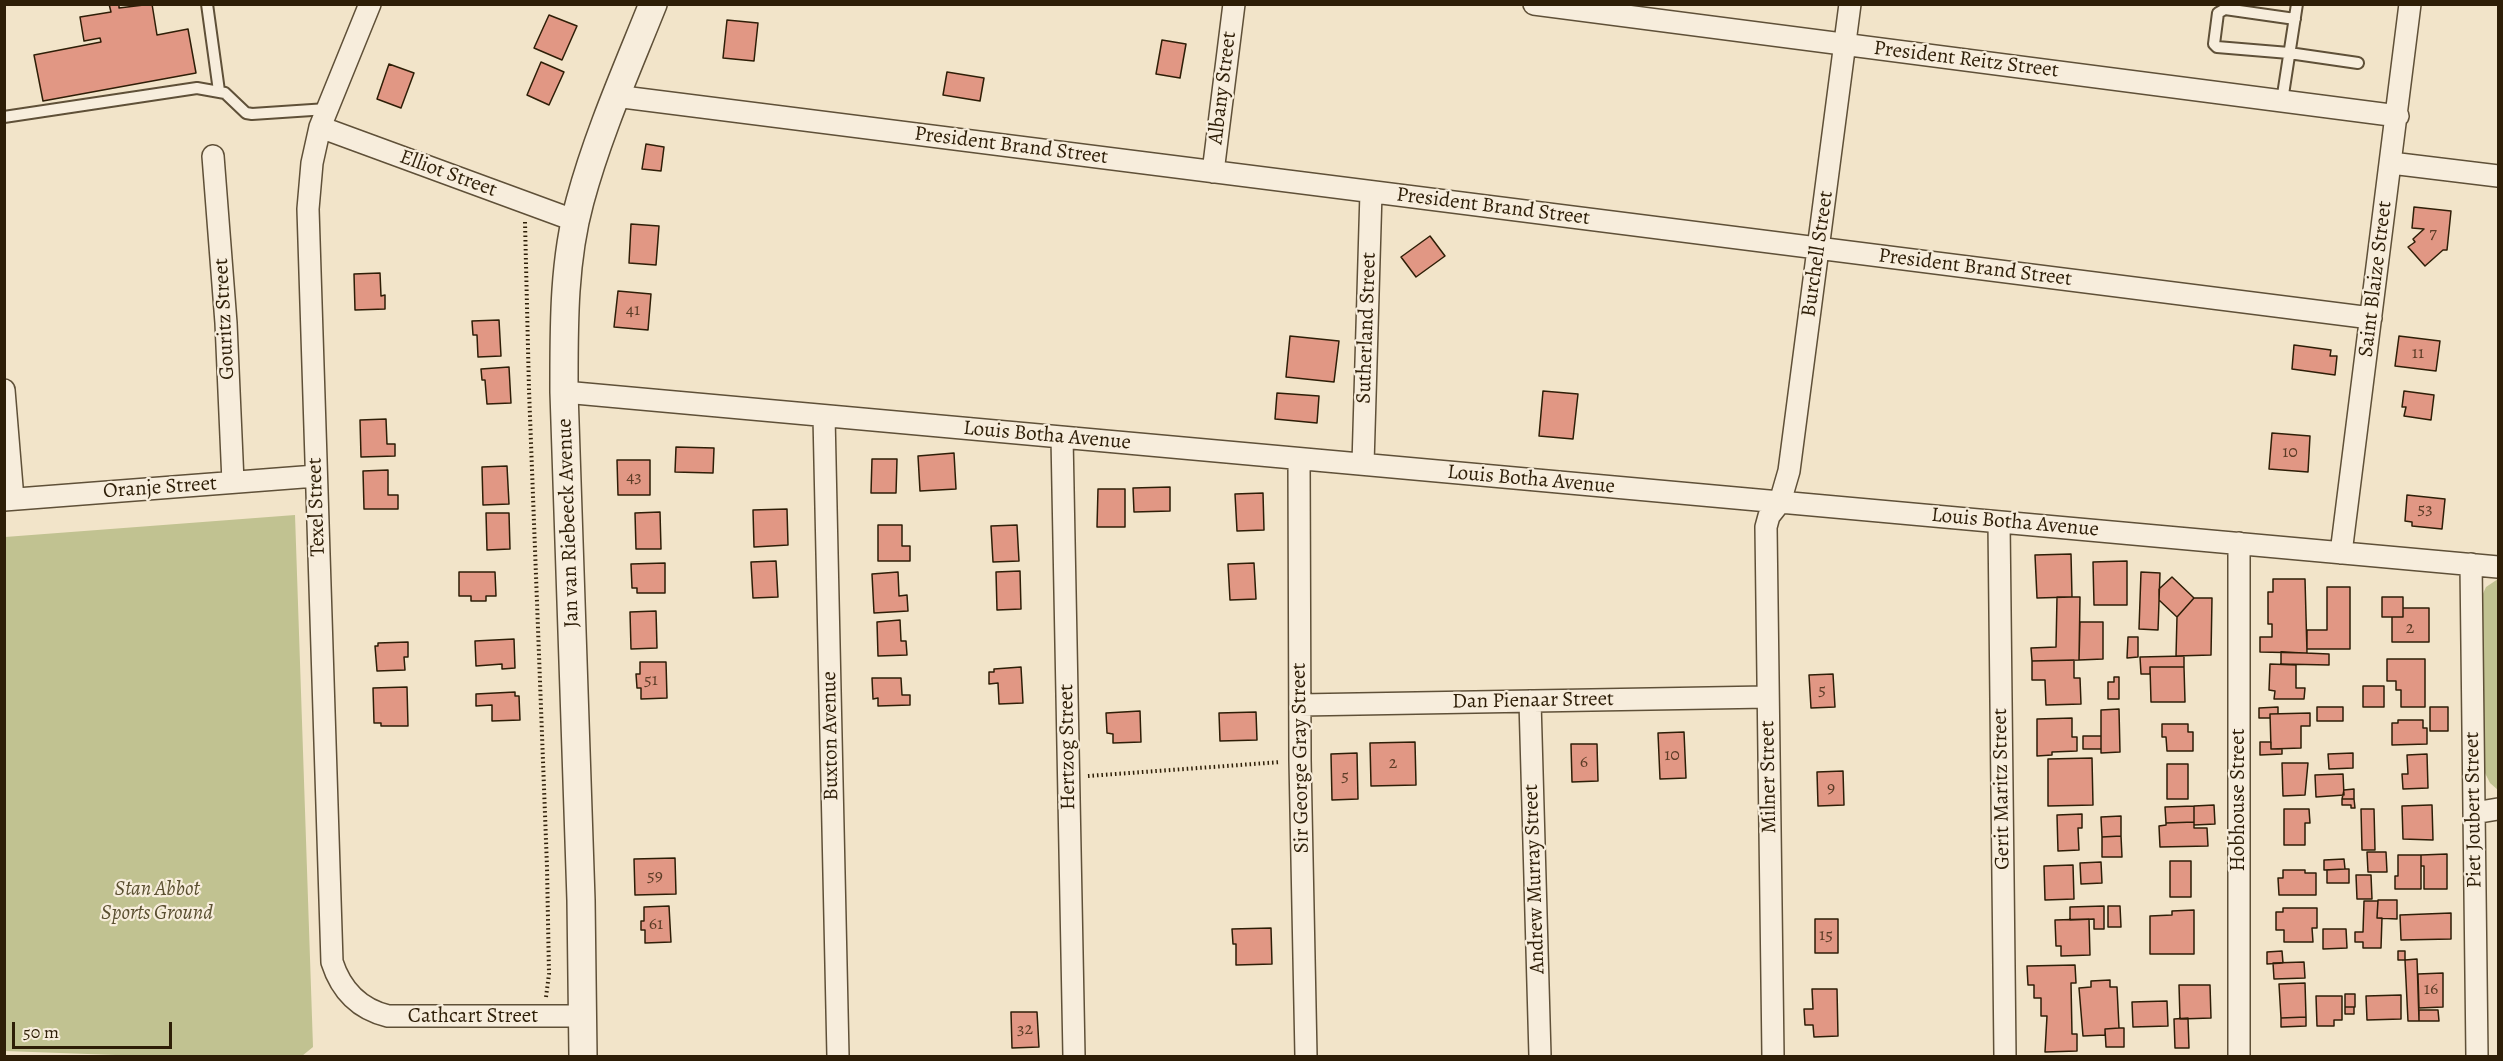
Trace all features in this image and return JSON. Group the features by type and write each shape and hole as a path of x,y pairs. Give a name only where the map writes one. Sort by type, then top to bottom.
{"street":[{"name":"Texel Street","path":"365,1007 354,999 339,981 332,962 331,950 308,217 312,163 323,118 370,4"},
{"name":"Jan van Riebeeck Avenue","path":"583,1056 564,392 567,282 576,221 591,166 615,96 653,4"},
{"name":"Albany Street","path":"1213,172 1234,4"},
{"name":"President Reitz Street","path":"1534,4 2398,116"},
{"name":"Burchell Street","path":"1780,502 1789,471 1850,4"},
{"name":"Saint Blaize Street","path":"2341,553 2398,116 2410,4"},
{"name":"President Brand Street","path":"615,96 2371,318"},
{"name":"Elliot Street","path":"323,118 576,221"},
{"name":"Gouritz Street","path":"213,156 226,323 233,482"},
{"path":"2391,162 2499,176"},
{"name":"Sutherland Street","path":"1364,464 1371,192"},
{"path":"4,390 9,499"},
{"name":"Louis Botha Avenue","path":"564,392 2499,567"},
{"name":"Buxton Avenue","path":"824,416 838,1056"},
{"name":"Hertzog Street","path":"1062,437 1074,1056"},
{"name":"Sir George Gray Street","path":"1299,459 1299,705 1306,1056"},
{"name":"Oranje Street","path":"9,499 316,476"},
{"name":"Milner Street","path":"1773,1056 1766,527 1769,516 1780,502"},
{"name":"Gerit Maritz Street","path":"1999,522 2006,1056"},
{"name":"Hobhouse Street","path":"2239,543 2239,1056"},
{"name":"Piet Joubert Street","path":"2471,564 2477,1056"},
{"name":"Dan Pienaar Street","path":"1299,705 1767,698"},
{"name":"Andrew Murray Street","path":"1530,701 1540,1056"},
{"path":"2474,813 2499,809"},
{"name":"Cathcart Street","path":"365,1007 378,1014 396,1017 583,1016"}],"lane":[{"path":"207,4 219,91"},
{"path":"2282,101 2297,4"},
{"path":"2295,19 2225,9 2218,13 2213,41 2217,47 2289,53 2358,63"},
{"path":"4,117 197,88 225,93 246,113 323,118"}],"path":[{"path":"525,219 528,379 547,867 549,974 546,1001"},
{"path":"1069,776 1300,760"}],"green space":[{"name":"Stan Abbot Sports Ground","path":"295,515 313,1047 302,1056 143,1056 5,1051 5,537"},
{"path":"2498,579 2498,790 2490,783 2483,769 2481,598 2486,587"}],"building":[{"path":"109,4 119,4 119,8 152,4 157,35 188,29 196,73 43,101 34,55 101,42 100,38 84,41 80,17 111,12"},
{"path":"549,15 577,26 562,60 534,48"},
{"path":"727,20 758,23 754,61 723,58"},
{"path":"1162,40 1186,44 1180,78 1156,74"},
{"path":"541,62 564,72 549,105 527,95"},
{"path":"389,64 414,73 401,108 377,99"},
{"path":"947,72 984,78 980,101 943,95"},
{"path":"646,144 664,147 661,171 642,169"},
{"path":"2414,207 2451,211 2447,250 2443,250 2425,266 2408,247 2415,242 2413,239 2424,229 2412,228"},
{"path":"631,224 659,226 656,265 629,263"},
{"path":"1430,236 1445,256 1416,277 1401,257"},
{"path":"380,273 381,296 385,295 385,309 355,310 354,274"},
{"path":"618,291 651,294 648,330 614,327"},
{"path":"499,320 501,356 478,357 477,335 473,335 472,321"},
{"path":"1290,336 1339,341 1334,382 1286,377"},
{"path":"2399,336 2440,341 2436,371 2395,366"},
{"path":"2294,345 2331,350 2330,356 2337,356 2335,375 2292,369"},
{"path":"509,367 511,403 487,404 485,380 482,380 481,369"},
{"path":"1543,391 1578,394 1573,439 1539,436"},
{"path":"2404,391 2434,395 2431,420 2404,416 2406,407 2402,407"},
{"path":"1277,393 1319,396 1317,423 1275,419"},
{"path":"386,419 387,444 395,444 395,456 361,457 360,420"},
{"path":"2272,433 2310,436 2308,472 2269,469"},
{"path":"676,447 714,448 713,473 675,472"},
{"path":"954,453 956,489 920,491 918,456"},
{"path":"872,459 897,459 896,493 871,493"},
{"path":"617,460 650,460 650,495 618,495"},
{"path":"507,466 509,504 483,505 482,467"},
{"path":"388,470 388,495 398,495 398,509 364,509 363,471"},
{"path":"1170,487 1170,511 1134,512 1133,488"},
{"path":"1098,489 1125,489 1125,527 1097,527"},
{"path":"1263,493 1264,530 1237,531 1235,494"},
{"path":"2407,495 2445,499 2442,529 2412,526 2412,522 2405,521"},
{"path":"787,509 788,545 754,547 753,510"},
{"path":"660,512 661,549 636,549 635,513"},
{"path":"486,513 509,513 510,549 487,550"},
{"path":"878,525 902,525 902,546 910,546 910,561 878,561"},
{"path":"1017,525 1019,561 993,562 991,526"},
{"path":"2071,554 2072,597 2037,598 2035,555"},
{"path":"776,561 778,597 753,598 751,562"},
{"path":"2127,561 2127,605 2094,605 2093,562"},
{"path":"665,563 665,593 637,593 637,588 632,588 631,564"},
{"path":"1254,563 1256,599 1230,600 1228,564"},
{"path":"1020,571 1021,609 997,610 996,572"},
{"path":"459,572 495,572 496,596 486,596 486,601 471,601 471,596 459,596"},
{"path":"898,572 899,596 907,595 908,611 874,613 872,574"},
{"path":"2141,572 2160,573 2158,630 2139,629"},
{"path":"2172,577 2194,598 2177,617 2159,600 2159,589"},
{"path":"2273,579 2305,579 2307,653 2260,652 2260,637 2272,637 2272,624 2268,624 2268,592 2273,592"},
{"path":"2327,587 2350,587 2350,649 2307,649 2307,630 2327,630"},
{"path":"2057,597 2080,597 2079,660 2032,661 2031,648 2056,647"},
{"path":"2382,597 2403,597 2403,617 2382,617"},
{"path":"2194,598 2212,598 2211,655 2176,656 2177,617"},
{"path":"2403,608 2429,608 2429,642 2392,642 2392,617 2403,617"},
{"path":"656,611 657,648 631,649 630,612"},
{"path":"900,620 901,641 906,641 907,655 878,656 877,622"},
{"path":"2080,622 2103,622 2103,659 2079,660"},
{"path":"2128,637 2138,637 2138,657 2127,658"},
{"path":"514,639 515,668 502,669 502,664 476,666 475,641"},
{"path":"408,642 408,657 404,657 405,670 377,671 375,646 378,646 378,643"},
{"path":"2281,652 2329,654 2329,665 2281,664"},
{"path":"2184,656 2184,667 2150,667 2150,674 2141,674 2140,657"},
{"path":"2387,659 2425,659 2425,707 2401,707 2401,690 2396,690 2396,681 2387,681"},
{"path":"2074,660 2074,678 2080,678 2081,704 2046,705 2045,680 2032,680 2032,661"},
{"path":"640,662 666,662 667,698 641,699 641,688 637,688 636,674 640,674"},
{"path":"2270,664 2296,665 2296,688 2305,688 2304,699 2274,699 2275,691 2269,690"},
{"path":"1021,667 1023,703 999,704 998,683 989,684 989,672 994,672 994,669"},
{"path":"2150,667 2184,667 2185,702 2151,702"},
{"path":"1833,674 1835,707 1811,708 1809,675"},
{"path":"2114,677 2119,677 2119,699 2108,699 2108,682 2114,682"},
{"path":"872,678 901,678 902,695 910,695 910,705 878,706 878,698 873,699"},
{"path":"2363,686 2384,686 2384,707 2363,707"},
{"path":"407,687 408,726 381,726 381,723 374,723 373,688"},
{"path":"515,692 515,696 519,696 520,720 492,721 492,705 476,706 476,694"},
{"path":"2278,707 2278,714 2270,714 2270,718 2259,718 2259,708"},
{"path":"2317,707 2343,707 2343,721 2317,721"},
{"path":"2430,707 2448,707 2448,731 2430,731"},
{"path":"2119,709 2120,752 2101,753 2101,710"},
{"path":"1140,711 1141,742 1113,743 1113,734 1107,733 1106,713"},
{"path":"1256,712 1257,740 1220,741 1219,713"},
{"path":"2310,713 2310,726 2301,726 2301,748 2271,749 2270,714"},
{"path":"2072,718 2072,737 2077,737 2077,751 2052,752 2052,755 2037,756 2037,719"},
{"path":"2398,720 2423,720 2423,728 2427,728 2427,744 2392,745 2392,723 2398,723"},
{"path":"2162,724 2188,724 2188,732 2193,732 2193,751 2167,751 2166,737 2162,737"},
{"path":"1684,732 1686,778 1660,779 1658,733"},
{"path":"2083,736 2101,736 2101,749 2083,749"},
{"path":"1415,742 1416,785 1371,786 1370,743"},
{"path":"2260,742 2271,742 2271,749 2282,749 2282,754 2260,755"},
{"path":"1571,744 1597,744 1598,781 1572,782"},
{"path":"1357,753 1358,799 1332,800 1331,754"},
{"path":"2353,753 2353,768 2329,769 2328,754"},
{"path":"2427,754 2428,788 2403,789 2402,774 2408,774 2407,755"},
{"path":"2092,758 2093,805 2048,806 2048,759"},
{"path":"2282,763 2308,763 2305,795 2283,796"},
{"path":"2167,764 2188,764 2188,799 2167,799"},
{"path":"1843,771 1844,805 1818,806 1817,772"},
{"path":"2343,774 2344,795 2316,797 2315,775"},
{"path":"2354,789 2354,799 2342,799 2344,790"},
{"path":"2342,799 2354,799 2355,808 2351,808 2351,805 2342,805"},
{"path":"2214,805 2215,824 2194,825 2194,806"},
{"path":"2432,805 2433,840 2403,839 2402,806"},
{"path":"2194,806 2194,822 2166,823 2165,807"},
{"path":"2284,809 2309,809 2310,823 2305,823 2305,845 2284,845"},
{"path":"2361,809 2374,809 2375,850 2362,850"},
{"path":"2082,814 2082,828 2078,828 2079,850 2058,851 2057,815"},
{"path":"2121,816 2121,836 2102,837 2101,817"},
{"path":"2194,822 2194,828 2207,828 2208,846 2160,847 2159,826 2166,825 2166,823"},
{"path":"2121,836 2122,857 2102,857 2102,837"},
{"path":"2367,852 2386,852 2387,872 2368,872"},
{"path":"2447,854 2447,889 2424,889 2424,866 2421,866 2421,855"},
{"path":"2398,855 2421,855 2421,889 2395,889 2395,876 2398,876"},
{"path":"675,858 676,894 635,895 634,859"},
{"path":"2344,859 2345,869 2324,870 2324,860"},
{"path":"2170,861 2191,861 2191,897 2170,897"},
{"path":"2101,862 2102,883 2081,884 2080,863"},
{"path":"2073,865 2074,899 2045,900 2044,866"},
{"path":"2349,869 2349,883 2327,883 2327,870"},
{"path":"2283,870 2305,870 2305,873 2316,873 2316,895 2279,895 2278,878 2283,878"},
{"path":"2356,875 2371,875 2372,899 2357,899"},
{"path":"2378,900 2397,900 2397,919 2377,918"},
{"path":"2364,901 2378,901 2377,918 2382,918 2381,948 2363,948 2363,942 2355,942 2355,932 2363,932"},
{"path":"669,906 671,942 645,943 645,930 641,930 641,921 644,921 644,907"},
{"path":"2104,906 2104,929 2094,929 2094,919 2070,920 2070,907"},
{"path":"2108,906 2120,906 2121,927 2108,927"},
{"path":"2283,908 2317,908 2317,928 2312,928 2313,942 2284,942 2284,930 2276,930 2276,912 2283,912"},
{"path":"2194,910 2194,954 2150,954 2150,916 2172,915 2172,911"},
{"path":"2451,913 2451,939 2401,940 2400,915"},
{"path":"1815,919 1838,919 1838,953 1815,953"},
{"path":"2089,919 2090,955 2061,956 2061,946 2056,946 2055,920"},
{"path":"1271,928 1272,964 1236,965 1236,944 1233,944 1232,929"},
{"path":"2323,929 2346,929 2347,948 2323,949"},
{"path":"2282,951 2283,963 2267,964 2267,952"},
{"path":"2398,951 2405,951 2405,960 2398,960"},
{"path":"2417,959 2419,1021 2408,1021 2405,960"},
{"path":"2304,962 2305,978 2274,979 2273,963"},
{"path":"2075,965 2076,983 2071,983 2072,1034 2077,1034 2077,1051 2045,1052 2047,1016 2041,1016 2041,998 2034,998 2034,985 2028,985 2027,966"},
{"path":"2443,973 2443,1007 2419,1008 2418,974"},
{"path":"2110,980 2110,987 2117,987 2119,1028 2105,1029 2105,1035 2083,1036 2079,988 2091,987 2091,981"},
{"path":"2305,983 2306,1017 2281,1018 2279,984"},
{"path":"2179,985 2210,985 2211,1018 2180,1019"},
{"path":"1812,989 1837,989 1838,1036 1814,1037 1813,1025 1805,1025 1804,1009 1813,1009"},
{"path":"2345,994 2355,994 2355,1007 2345,1007"},
{"path":"2401,995 2401,1019 2367,1020 2366,996"},
{"path":"2316,996 2342,996 2342,1020 2334,1020 2334,1026 2317,1026"},
{"path":"2167,1001 2168,1026 2133,1027 2132,1002"},
{"path":"2345,1007 2354,1007 2354,1014 2345,1014"},
{"path":"2419,1010 2438,1010 2439,1021 2419,1021"},
{"path":"1011,1012 1037,1012 1039,1047 1012,1048"},
{"path":"2306,1017 2306,1026 2281,1027 2281,1018"},
{"path":"2188,1018 2189,1048 2175,1048 2174,1019"},
{"path":"2124,1028 2124,1047 2106,1047 2105,1029"}]}
